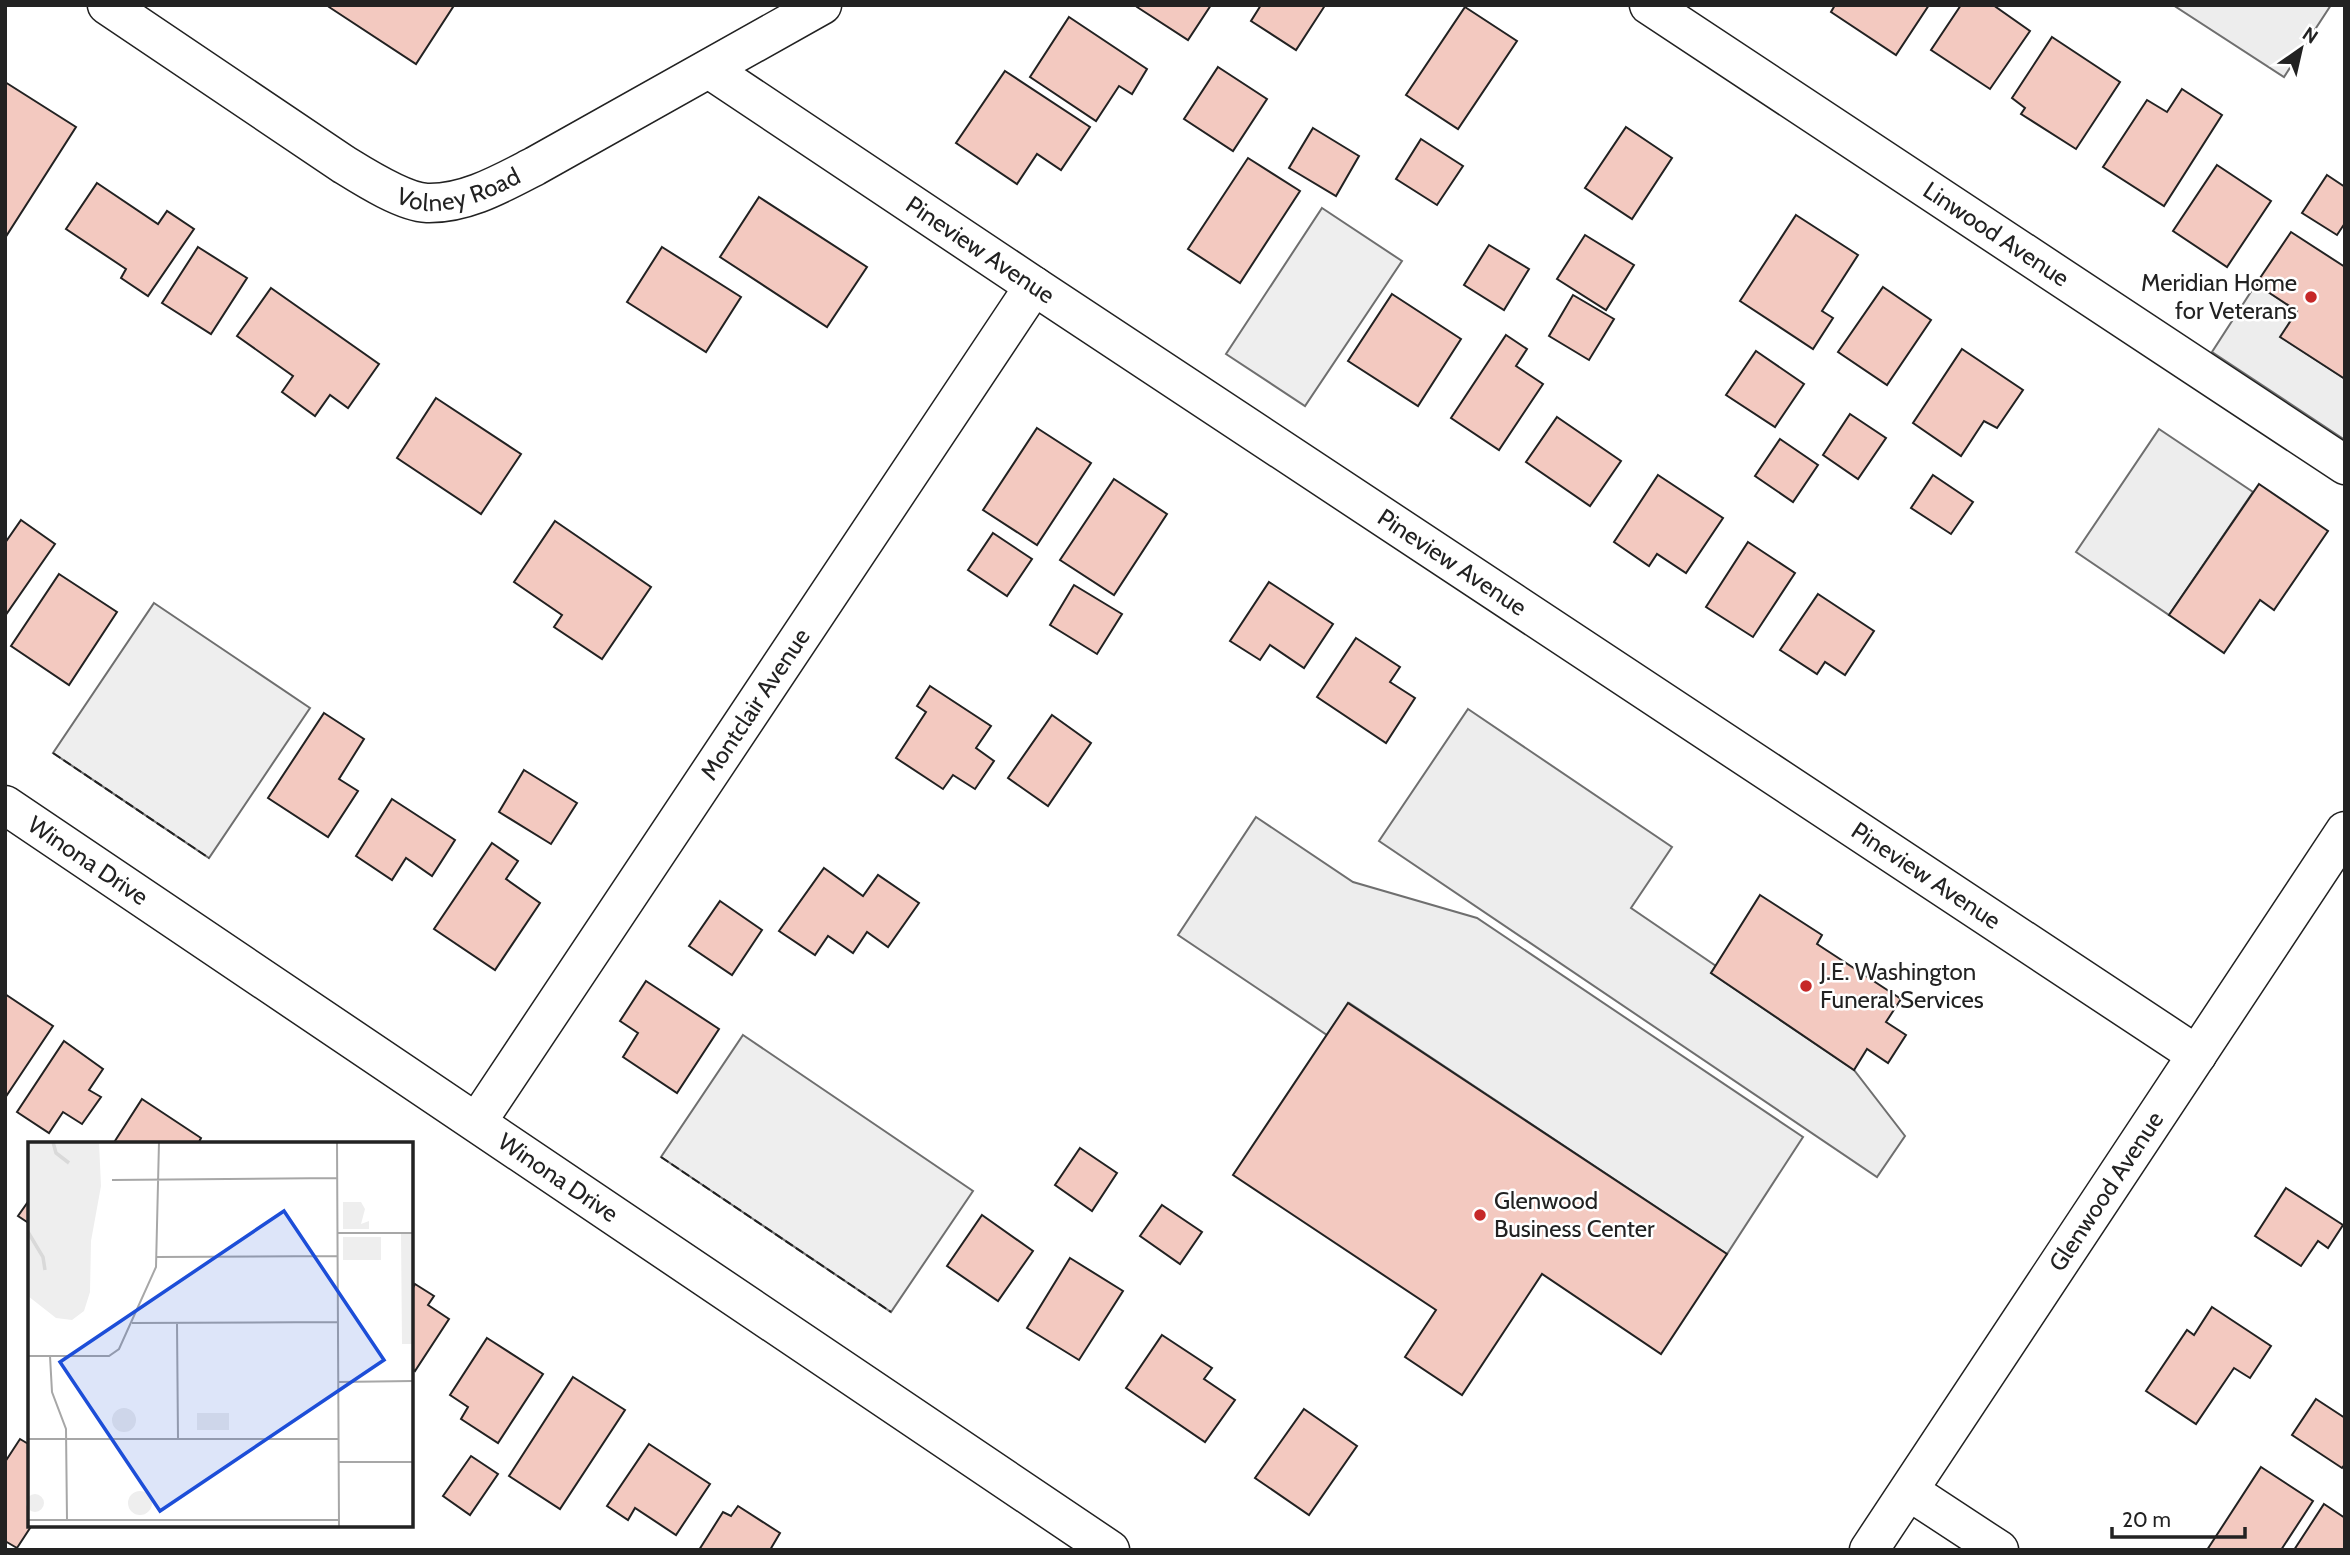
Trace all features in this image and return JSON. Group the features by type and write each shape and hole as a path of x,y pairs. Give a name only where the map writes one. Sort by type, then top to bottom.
{"street":[{"name":"Volney Road","path":"107,5 343,164 382,188 426,203 459,200 488,190 822,5"},
{"name":"Linwood Avenue","path":"1649,5 2345,465"},
{"name":"Pineview Avenue","path":"709,69 2197,1055"},
{"name":"Montclair Avenue","path":"477,1122 1034,286"},
{"name":"Winona Drive","path":"5,805 1110,1550"},
{"name":"Glenwood Avenue","path":"1869,1550 2345,831"},
{"path":"1909,1491 1999,1550"}],"shaded area":[{"path":"2173,5 2331,5 2284,77"},
{"path":"1322,208 1402,261 1305,406 1226,354"},
{"path":"2256,284 2297,311 2281,337 2345,379 2345,440 2212,352"},
{"path":"2159,429 2253,492 2169,615 2076,552"},
{"path":"154,603 310,708 209,858 53,753"},
{"path":"1468,709 1672,847 1631,908 1716,966 1711,973 1854,1070 1905,1136 1877,1177 1379,841"},
{"path":"1256,817 1353,882 1477,918 1803,1137 1727,1254 1349,1003 1327,1035 1178,935"},
{"path":"743,1035 973,1191 891,1312 661,1157"}],"building":[{"path":"1211,5 1188,40 1137,7"},
{"path":"1261,5 1324,7 1296,50 1251,21"},
{"path":"1835,5 1929,5 1896,55 1831,12"},
{"path":"1961,5 1993,5 2030,31 1990,89 1931,50"},
{"path":"329,7 453,7 416,64"},
{"path":"1465,7 1517,41 1458,129 1406,95"},
{"path":"1069,17 1147,69 1132,94 1119,86 1096,121 1030,77"},
{"path":"2052,37 2120,82 2076,149 2021,114 2025,108 2012,98"},
{"path":"1218,67 1267,99 1233,151 1184,119"},
{"path":"1005,71 1090,127 1061,170 1037,154 1017,184 956,143"},
{"path":"5,82 76,127 5,238"},
{"path":"2182,89 2222,115 2164,206 2103,167 2147,100 2167,112"},
{"path":"1626,127 1672,158 1632,219 1585,188"},
{"path":"1313,128 1359,156 1336,196 1289,168"},
{"path":"1421,139 1463,166 1437,205 1396,179"},
{"path":"1248,158 1300,191 1240,283 1188,249"},
{"path":"2217,165 2271,201 2227,267 2173,231"},
{"path":"2327,175 2345,187 2345,223 2337,235 2302,213"},
{"path":"97,183 158,224 167,211 194,229 148,296 121,278 126,269 66,229"},
{"path":"759,197 867,267 827,327 720,257"},
{"path":"1796,215 1858,255 1822,311 1833,318 1813,349 1740,301"},
{"name":"Meridian Home for Veterans","path":"2291,232 2345,267 2345,379 2280,337 2297,311 2256,284"},
{"path":"1585,235 1634,265 1606,310 1557,279"},
{"path":"1489,245 1529,269 1504,310 1464,285"},
{"path":"198,247 247,278 211,334 162,303"},
{"path":"662,247 741,297 706,352 627,302"},
{"path":"1883,287 1931,320 1887,385 1838,352"},
{"path":"271,288 379,364 348,408 330,395 315,416 282,392 293,376 237,336"},
{"path":"1392,294 1461,339 1418,406 1348,361"},
{"path":"1573,295 1614,319 1589,360 1549,336"},
{"path":"1506,335 1527,349 1516,366 1543,384 1499,450 1451,418"},
{"path":"1962,349 2023,390 1997,428 1984,421 1961,456 1913,423"},
{"path":"1756,351 1804,384 1775,427 1726,395"},
{"path":"436,398 521,454 481,514 397,458"},
{"path":"1850,414 1886,438 1858,479 1823,455"},
{"path":"1557,417 1621,461 1590,506 1526,462"},
{"path":"1037,428 1091,463 1037,545 983,510"},
{"path":"1780,439 1818,465 1793,502 1755,476"},
{"path":"1658,475 1723,518 1686,573 1657,554 1649,566 1614,542"},
{"path":"1933,475 1973,502 1951,534 1911,508"},
{"path":"1114,479 1167,514 1114,595 1060,560"},
{"path":"2259,484 2328,531 2274,610 2260,600 2224,653 2169,615"},
{"path":"21,520 55,544 5,616 5,543"},
{"path":"555,521 651,587 602,659 554,627 562,615 514,582"},
{"path":"993,533 1032,559 1007,596 968,570"},
{"path":"1748,542 1795,573 1753,637 1706,607"},
{"path":"59,574 117,612 69,685 11,646"},
{"path":"1269,582 1333,624 1304,668 1270,645 1260,660 1230,641"},
{"path":"1074,585 1122,614 1097,654 1050,625"},
{"path":"1818,594 1874,631 1845,675 1825,662 1817,674 1780,650"},
{"path":"1356,638 1400,667 1390,682 1415,698 1386,743 1317,697"},
{"path":"930,686 991,726 976,748 994,761 975,789 953,775 943,789 896,758 926,712 917,706"},
{"path":"324,713 364,739 339,779 358,791 328,837 268,798"},
{"path":"1052,715 1091,743 1048,806 1008,778"},
{"path":"524,770 577,803 551,844 499,812"},
{"path":"392,799 455,840 432,876 406,858 392,880 356,856"},
{"path":"492,843 518,861 506,879 540,903 495,970 434,929"},
{"path":"824,868 863,896 878,875 919,903 888,947 867,932 853,953 828,936 815,955 779,931"},
{"name":"J.E. Washington Funeral Services","path":"1760,895 1822,935 1817,944 1901,999 1886,1022 1906,1035 1888,1063 1867,1049 1854,1070 1711,973"},
{"path":"720,901 762,930 732,975 689,946"},
{"path":"646,981 719,1029 677,1093 623,1057 638,1033 620,1021"},
{"path":"5,994 53,1026 5,1098"},
{"name":"Glenwood Business Center","path":"1348,1003 1727,1254 1661,1354 1542,1274 1462,1395 1405,1357 1436,1310 1233,1175"},
{"path":"64,1041 103,1069 89,1090 101,1097 82,1124 63,1112 49,1133 17,1112"},
{"path":"142,1099 201,1138 199,1142 114,1142"},
{"path":"1080,1148 1117,1173 1092,1211 1055,1185"},
{"path":"2286,1188 2343,1225 2328,1248 2318,1241 2301,1266 2255,1236"},
{"path":"28,1202 28,1223 18,1216"},
{"path":"1162,1205 1202,1232 1180,1264 1140,1236"},
{"path":"982,1215 1033,1251 998,1301 947,1266"},
{"path":"1070,1258 1123,1291 1079,1360 1027,1328"},
{"path":"415,1284 434,1296 428,1305 449,1319 415,1371 413,1370"},
{"path":"2212,1307 2271,1346 2250,1378 2234,1368 2196,1424 2146,1391 2187,1330 2194,1335"},
{"path":"1162,1335 1212,1368 1204,1379 1235,1400 1205,1442 1126,1388"},
{"path":"487,1338 543,1374 498,1443 461,1419 468,1407 450,1395"},
{"path":"573,1377 625,1410 560,1509 509,1476"},
{"path":"2316,1399 2345,1418 2345,1464 2342,1468 2292,1435"},
{"path":"1304,1409 1357,1446 1309,1515 1255,1478"},
{"path":"20,1439 28,1444 28,1527 31,1527 17,1548 5,1541 5,1462"},
{"path":"649,1444 710,1484 676,1535 635,1508 628,1520 607,1506"},
{"path":"471,1456 498,1474 470,1515 443,1496"},
{"path":"2261,1467 2313,1501 2281,1550 2207,1550"},
{"path":"2324,1504 2345,1518 2345,1550 2294,1550"},
{"path":"738,1506 780,1533 770,1550 699,1550 723,1512 731,1516"}],"fence":[{"path":"53,753 209,858"},
{"path":"661,1157 891,1312"}],"place":[{"name":"Meridian Home for Veterans","path":"2311,297"},
{"name":"J.E. Washington Funeral Services","path":"1806,986"},
{"name":"Glenwood Business Center","path":"1480,1215"}]}
